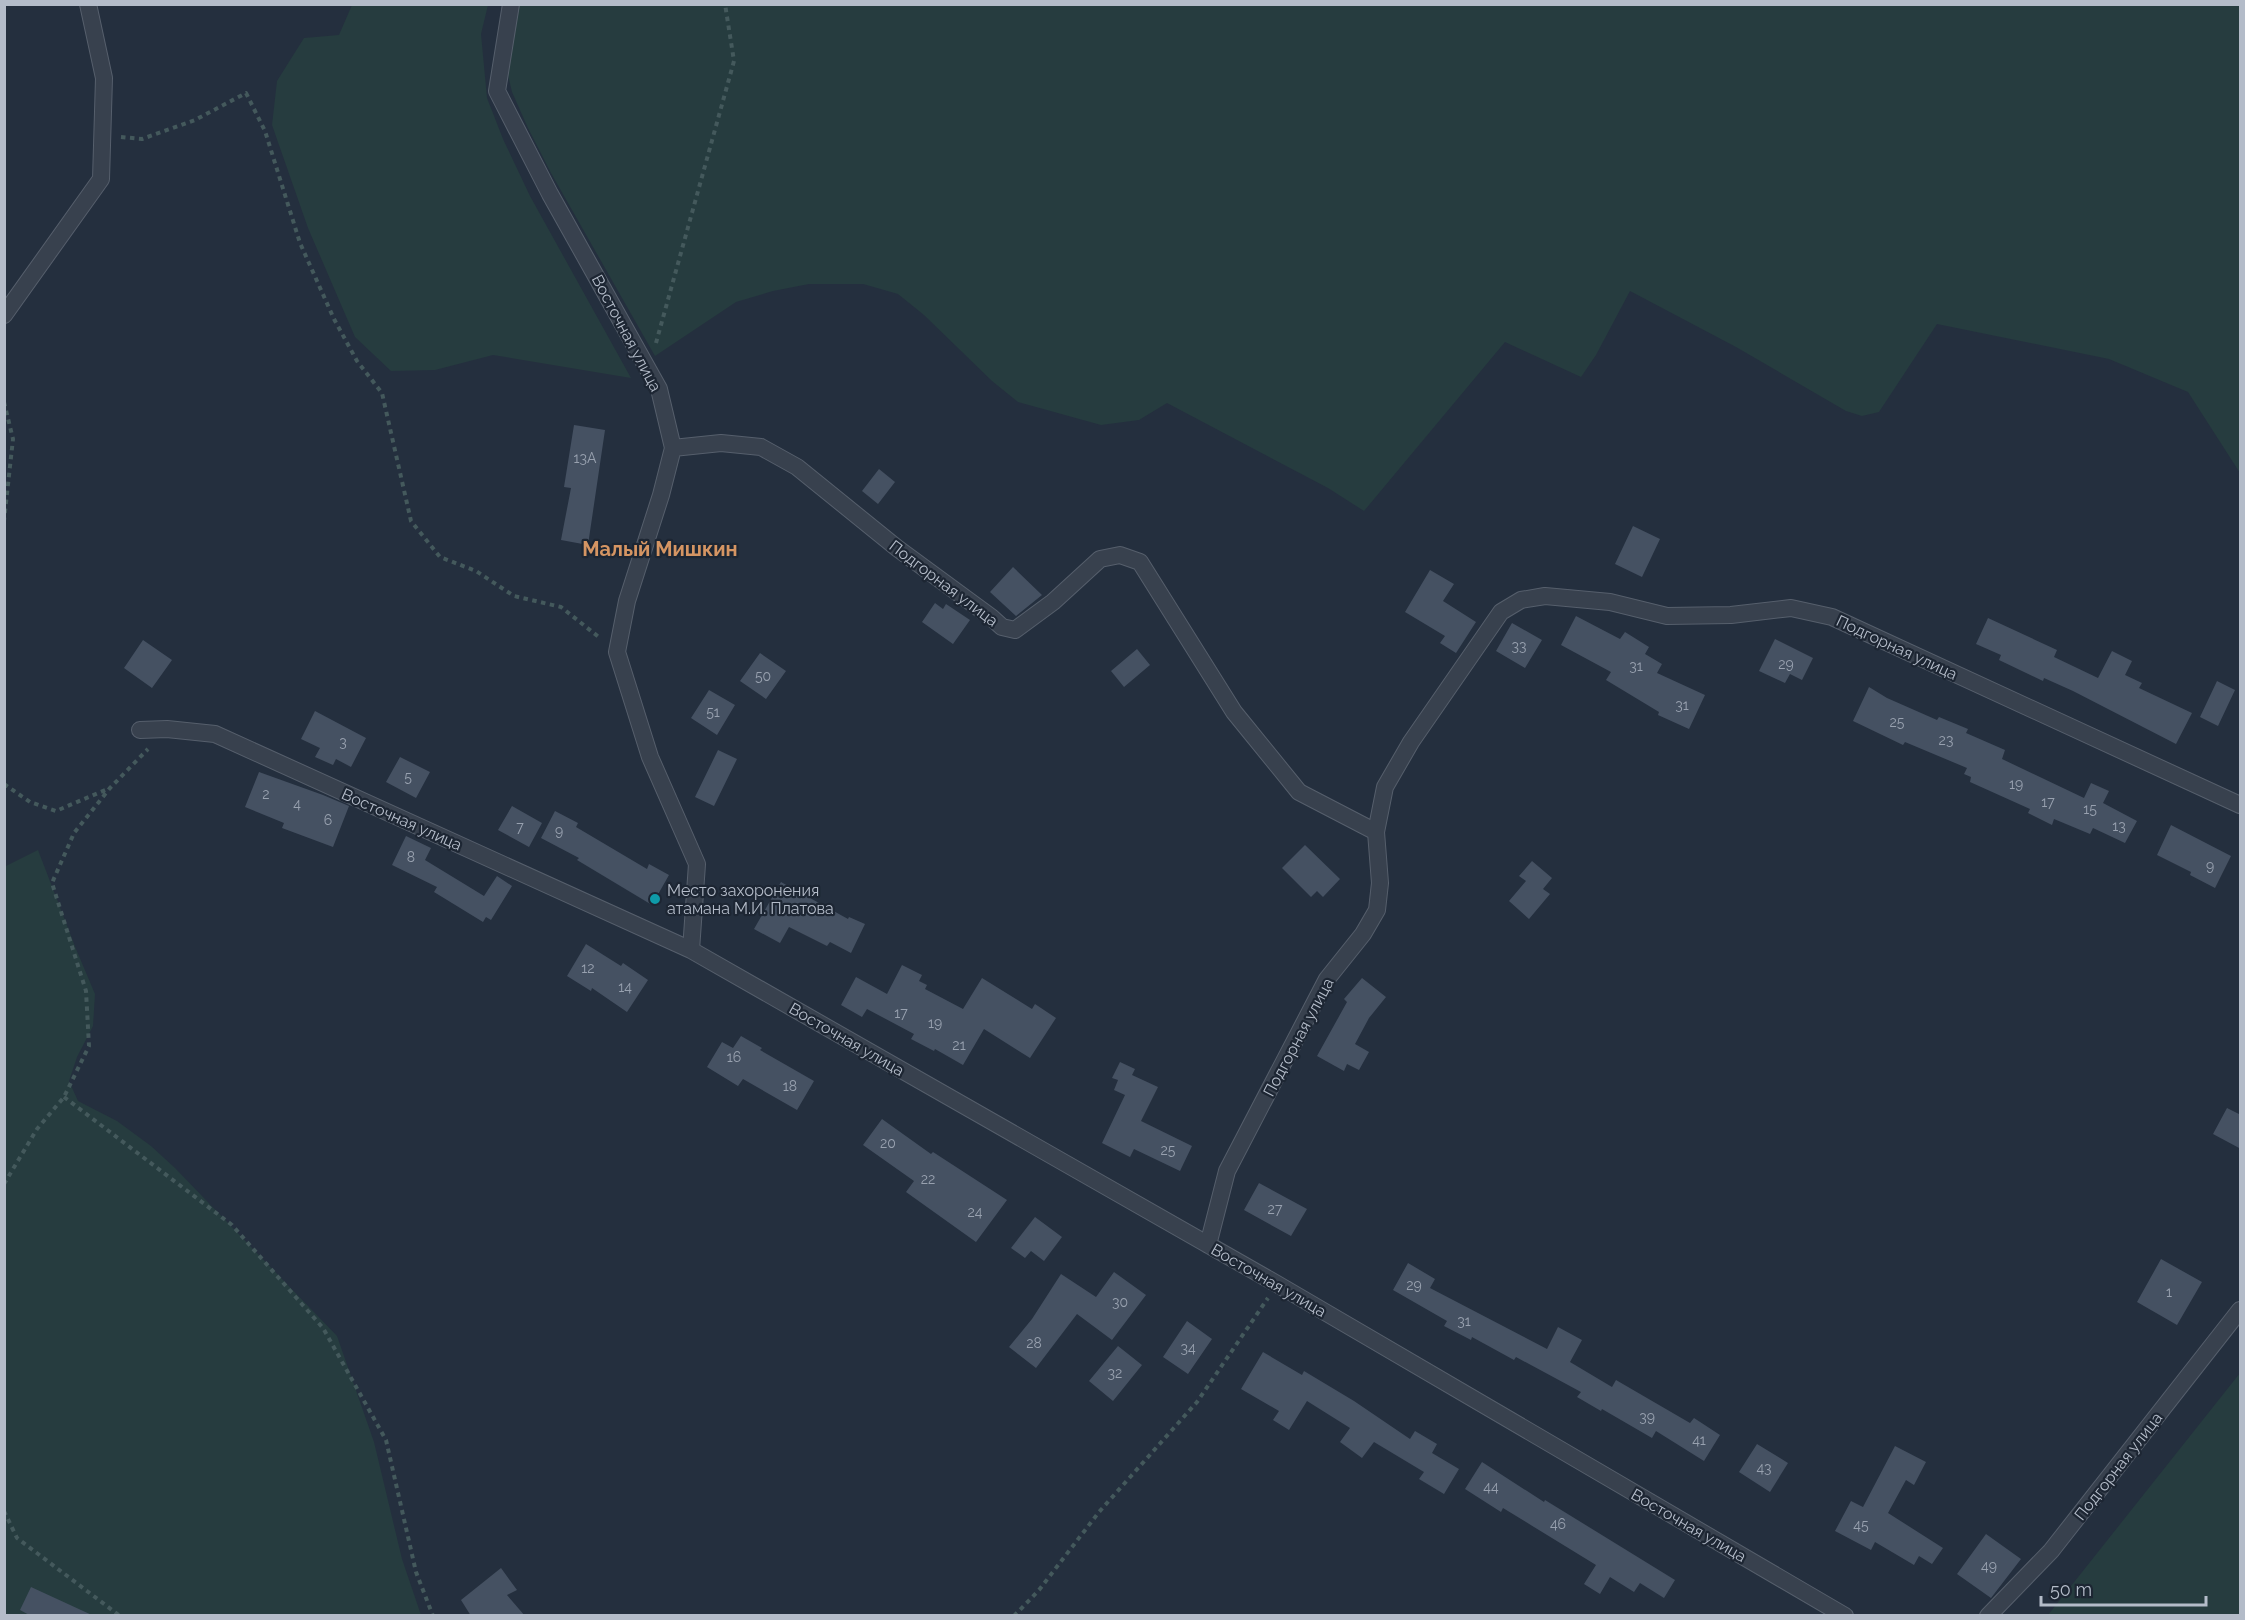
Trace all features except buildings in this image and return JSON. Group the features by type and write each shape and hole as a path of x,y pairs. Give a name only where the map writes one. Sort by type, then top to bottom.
{"street":[{"path":"4,315 101,179 104,78 88,4"},
{"name":"Восточная улица","path":"511,4 497,91 550,194 659,389 673,448 661,495 627,601 617,652 650,757 697,864 691,950"},
{"name":"Подгорная улица","path":"673,448 721,443 761,447 797,467 897,548 992,617 1002,627 1015,630 1028,621 1053,602 1100,559 1120,555 1140,562 1234,712 1299,792 1376,832"},
{"name":"Подгорная улица","path":"1208,1245 1227,1171 1327,979 1363,934 1377,910 1380,883 1376,832 1385,787 1411,741 1501,612 1521,600 1545,596 1610,602 1667,616 1731,615 1791,608 1832,616 2241,804"},
{"name":"Восточная улица","path":"140,730 167,729 215,734 691,950 1277,1284 1845,1616"},
{"name":"Подгорная улица","path":"1988,1616 2051,1551 2241,1310"}],"path":[{"path":"649,370 734,61 725,4"},
{"path":"102,135 142,139 195,120 246,93 265,131 300,243 334,319 357,361 382,393 411,521 440,557 476,571 514,596 561,607 617,652"},
{"path":"4,402 13,439 4,521"},
{"path":"4,1184 37,1129 64,1097 89,1046 86,991 52,883 74,833 110,788 167,729"},
{"path":"4,784 30,802 56,811 110,788"},
{"path":"64,1097 232,1226 323,1329 386,1440 416,1572 433,1616"},
{"path":"1014,1616 1039,1590 1099,1512 1197,1402 1277,1284"},
{"path":"4,1511 18,1538 120,1616"}],"green space":[{"path":"352,5 488,5 481,34 487,98 503,139 530,196 631,378 493,355 435,370 391,371 355,337 308,228 272,125 277,81 304,38 339,35"},
{"path":"514,5 2240,5 2240,473 2188,392 2109,359 1937,324 1879,412 1862,416 1846,411 1736,347 1630,291 1596,355 1581,377 1505,342 1364,511 1328,488 1167,403 1139,420 1101,425 1018,402 898,294 863,284 809,284 773,291 736,302 655,356 551,173 512,92 506,67"},
{"path":"38,850 95,994 93,1026 77,1057 69,1081 78,1101 117,1121 151,1146 337,1336 374,1442 402,1559 421,1615 5,1616 4,867"},
{"path":"2240,1373 2240,1615 2048,1615"}],"place":[{"name":"Место захоронения атамана М.И. Платова","path":"655,899"}],"district":[{"name":"Малый Мишкин","path":"660,549"}]}
